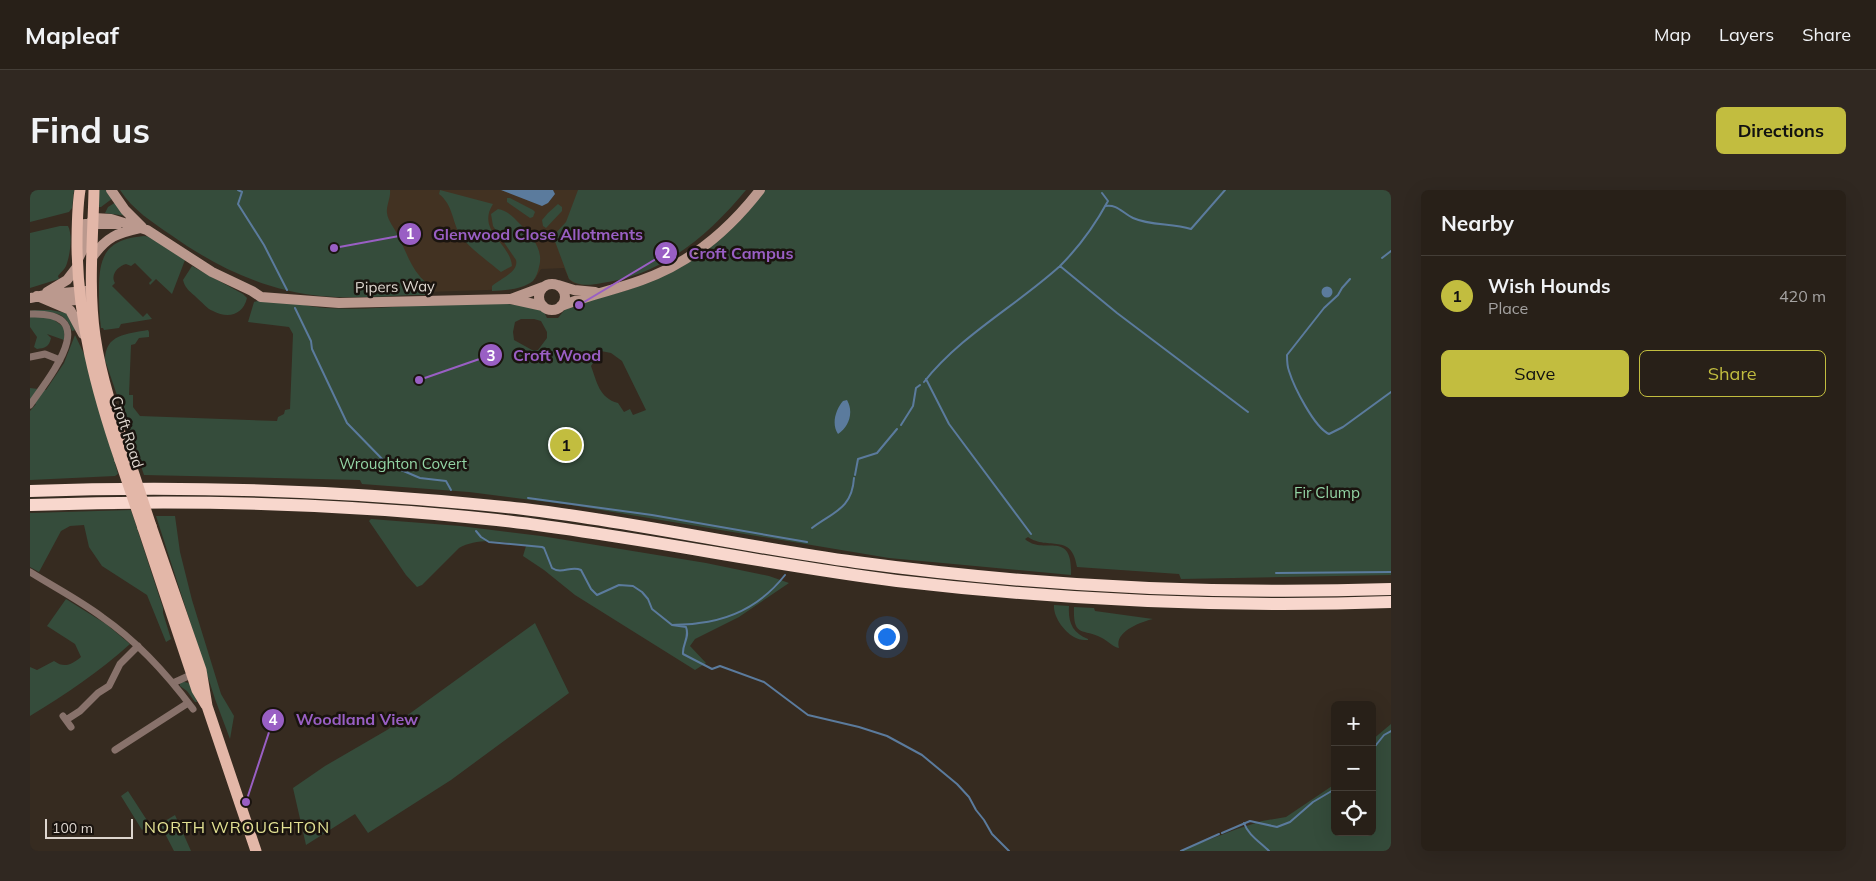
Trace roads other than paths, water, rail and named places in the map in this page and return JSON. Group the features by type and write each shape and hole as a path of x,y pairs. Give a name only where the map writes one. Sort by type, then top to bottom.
{"highway":[{"path":"30,491 196,488 363,495 456,502 571,515 819,556 962,575 1095,586 1200,590 1305,591 1391,589"},
{"path":"30,504 230,502 404,511 558,527 635,538 810,568 896,580 1026,594 1200,603 1305,604 1391,602"}],"main road":[{"name":"Croft Road","path":"80,190 93,256 92,295 95,337 124,459"},
{"name":"Croft Road","path":"94,190 88,223 77,264 79,296 86,342 98,391 124,459 196,672 197,690 208,706 256,851"},
{"path":"111,190 125,210 143,228"},
{"path":"599,292 574,290 549,284 543,287 540,293 543,306 548,310 553,310 599,292 653,276 697,252 727,227 760,190"},
{"name":"Pipers Way","path":"88,223 111,219 143,228 212,272 261,297 339,304 511,299 543,306"},
{"path":"93,256 104,243 115,235 143,228"},
{"path":"33,297 60,285 70,277 77,264"},
{"path":"558,285 563,294 561,306"},
{"name":"Pipers Way","path":"511,299 543,287"},
{"path":"33,297 92,295"},
{"path":"50,302 79,296"},
{"path":"33,297 71,311 86,342"}],"street":[{"path":"30,314 51,315 60,318 66,325 69,333 68,344 60,360 30,405"},
{"path":"30,357 45,354 60,360"},
{"path":"30,572 102,617 138,646 173,683 191,706 115,750"},
{"path":"71,727 65,718 80,710 98,693 110,686 120,664 138,646"},
{"path":"173,683 196,672"}],"water":[{"path":"501,190 553,190 555,194 548,203 542,206"},
{"path":"1327,286 1333,292 1327,298 1321,292"},
{"path":"847,400 850,409 848,423 838,434 835,426 836,412 840,404"}],"waterway":[{"path":"238,190 242,192 238,204 264,245 287,290"},
{"path":"1105,206 1113,206 1140,221 1191,229 1225,190"},
{"path":"1060,266 1080,243 1103,210 1108,201 1102,193"},
{"path":"1382,258 1391,251"},
{"path":"924,382 939,365 972,335 1060,266 1117,313 1248,412"},
{"path":"1350,279 1338,295 1324,308 1287,355 1288,367 1300,396 1311,415 1323,430 1329,434 1343,427 1391,392"},
{"path":"295,308 347,423 387,464 420,478 446,481 451,490"},
{"path":"926,379 949,424 1031,534"},
{"path":"901,425 913,406 916,388 920,385"},
{"path":"855,475 858,459 877,453 897,429"},
{"path":"812,528 840,509 850,497 854,478"},
{"path":"528,498 652,515 807,542"},
{"path":"476,531 489,542 544,548 552,568 559,571 581,570 591,589 597,595 619,585 633,586 648,599 652,609 672,625 712,621 736,613 767,594 785,575"},
{"path":"1276,573 1391,572"},
{"path":"672,625 686,627 687,634 683,654 712,669 720,666 764,682 808,715 859,727 887,736 922,755 957,784 969,797 992,834 1009,851"},
{"path":"1375,746 1384,735 1391,731"},
{"path":"1222,833 1250,821 1277,827 1290,822 1313,802 1332,791"},
{"path":"1244,823 1251,835 1269,851"},
{"path":"1181,851 1219,834"}],"place":[{"name":"Glenwood Close Allotments","path":"334,248"},
{"name":"Croft Campus","path":"579,305"},
{"name":"Croft Wood","path":"419,380"},
{"name":"Wish Hounds","path":"566,445"},
{"name":"Woodland View","path":"246,802"}],"district":[{"name":"NORTH WROUGHTON","path":"237,827"}],"park label":[{"name":"Wroughton Covert","path":"403,464"},
{"name":"Fir Clump","path":"1327,493"}]}
